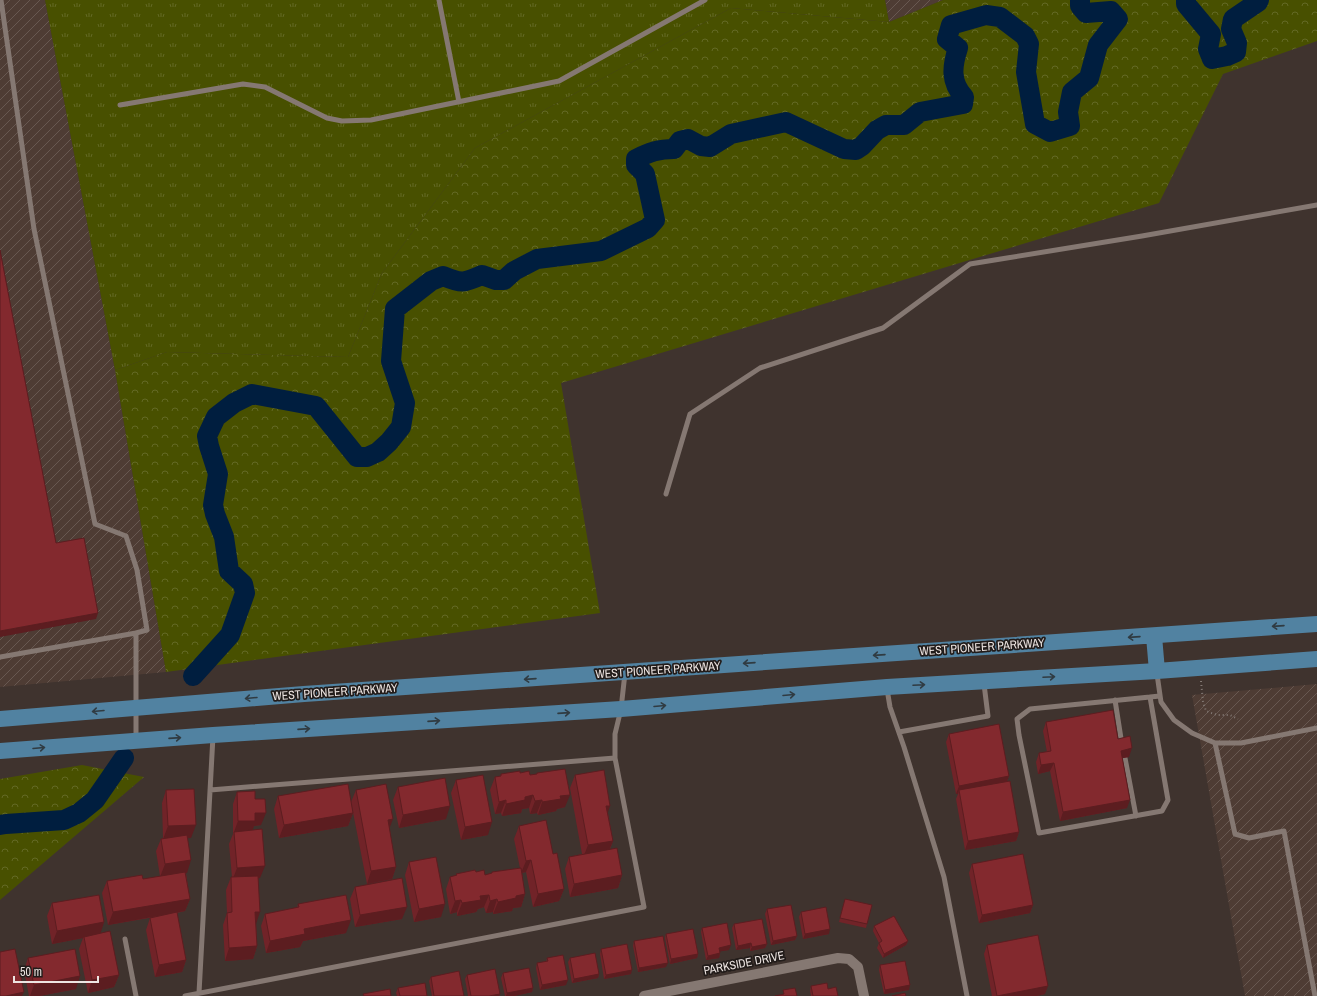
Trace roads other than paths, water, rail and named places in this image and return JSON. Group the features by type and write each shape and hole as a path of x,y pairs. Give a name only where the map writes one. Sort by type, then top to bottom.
{"main road":[{"name":"WEST PIONEER PARKWAY","path":"0,719 312,694 1317,624"},
{"path":"1154,636 1157,671"},
{"path":"0,751 136,740 621,709 887,686 1157,671 1317,659"}],"street":[{"name":"PARKSIDE DRIVE","path":"644,996 838,958 849,959 858,967 864,996"}],"lane":[{"path":"0,657 147,630 137,570 126,536 95,524 34,229 1,0"},
{"path":"439,0 459,102"},
{"path":"120,106 243,84 265,87 327,118 342,120 371,120 559,81 705,0"},
{"path":"666,494 690,414 760,368 884,328 970,264 1317,206"},
{"path":"136,633 136,740"},
{"path":"1157,671 1160,702 1174,720 1192,733 1215,743 1241,743 1317,728"},
{"path":"184,996 644,907 616,758 616,734 621,709 625,672"},
{"path":"899,732 988,716 983,681"},
{"path":"887,686 890,707 944,877 967,996"},
{"path":"1150,697 1168,800 1162,811 1039,833 1017,719 1030,709 1115,700 1160,696"},
{"path":"1115,700 1122,746"},
{"path":"198,993 213,735"},
{"path":"1215,743 1235,834 1249,838 1284,831 1315,996"},
{"path":"210,790 616,758"},
{"path":"1125,758 1136,816"},
{"path":"125,939 136,996"}],"waterway":[{"path":"193,676 230,635 245,593 243,584 229,571 224,537 215,514 213,505 218,474 207,436 216,417 234,403 252,394 316,406 357,457 367,457 378,452 389,442 401,427 405,403 391,361 395,309 431,281 443,276 463,282 482,275 496,280 504,280 514,271 537,259 601,251 648,228 655,220 645,174 636,165 636,159 654,151 674,149 680,141 688,139 701,146 710,147 731,134 786,122 844,149 856,150 862,146 877,130 886,125 904,125 920,112 963,104 964,97 956,86 954,80 954,61 958,48 947,39 951,25 986,15 1000,17 1025,36 1029,44 1026,72 1035,124 1050,132 1070,126 1068,112 1072,92 1089,78 1098,45 1118,19 1111,11 1086,13 1080,6 1080,0"},
{"path":"1186,0 1186,4 1211,34 1208,49 1212,59 1227,56 1236,52 1237,43 1231,29 1233,19 1259,0"},
{"path":"0,825 64,820 79,813 95,800 124,758"}]}
